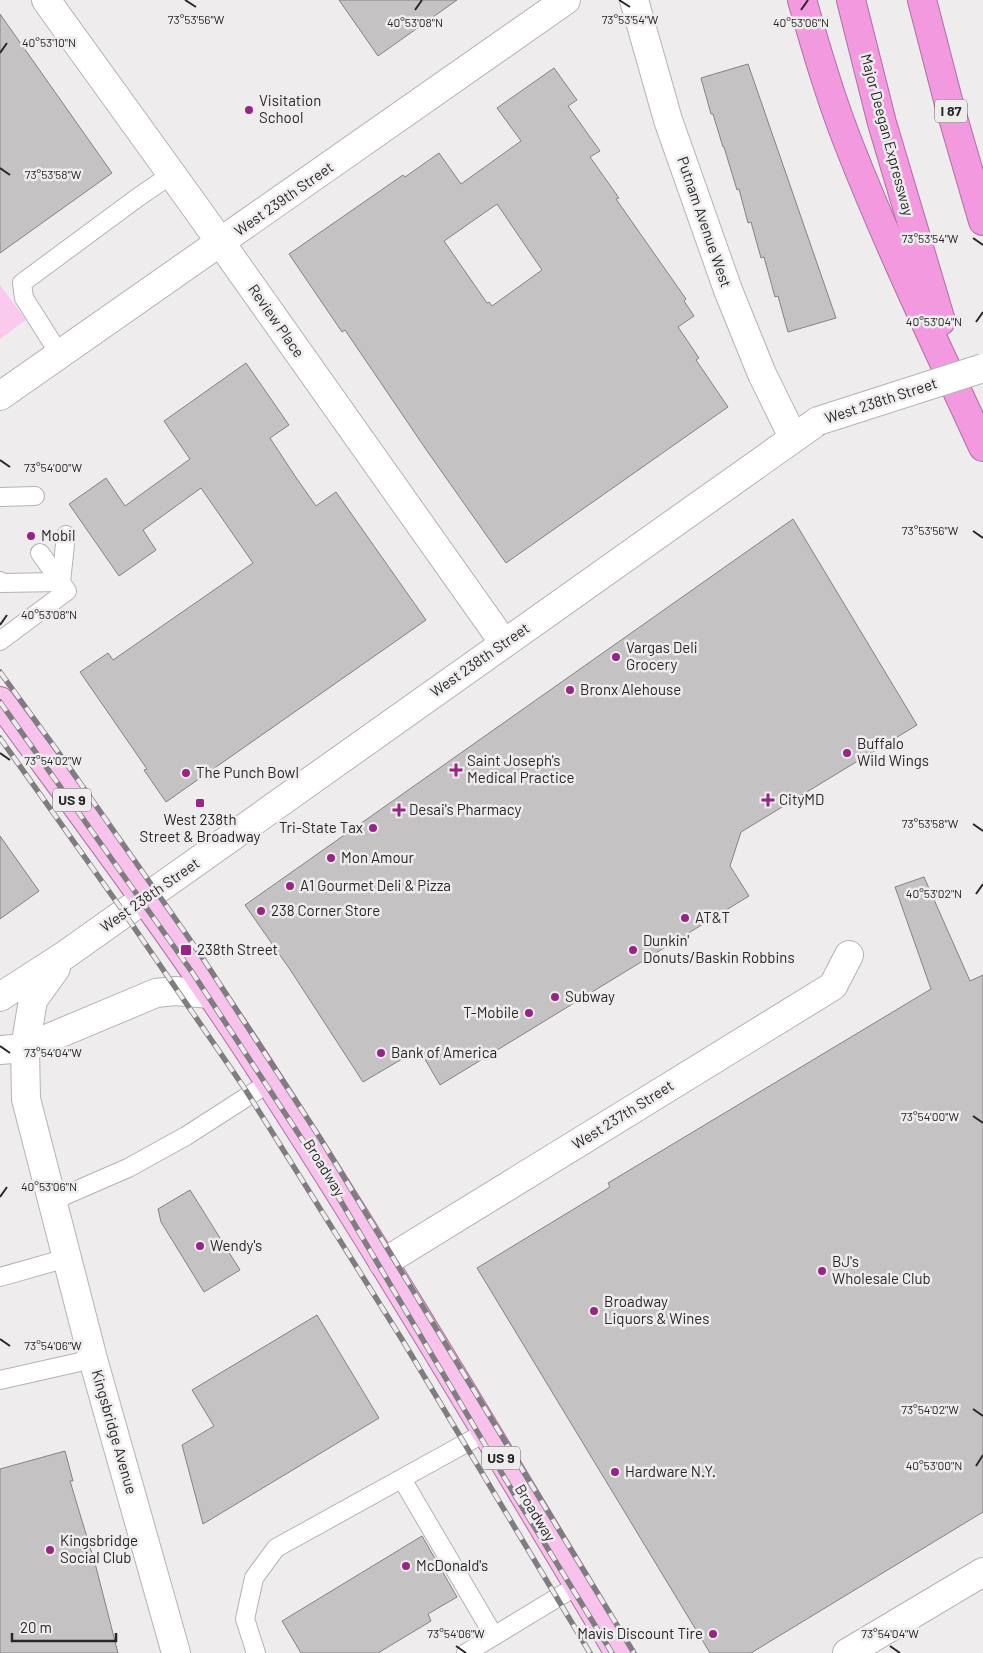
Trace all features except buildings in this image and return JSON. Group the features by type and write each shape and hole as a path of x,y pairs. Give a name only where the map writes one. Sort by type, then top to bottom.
{"highway":[{"path":"802,0 819,58 848,143 873,205 983,447"},
{"name":"Major Deegan Expressway","path":"850,0 882,123 918,248 956,368 983,439"},
{"name":"I 87","path":"922,0 949,104 983,221"}],"main road":[{"name":"Broadway","path":"0,701 145,898 270,1082 383,1263 619,1653"}],"street":[{"name":"Review Place","path":"46,0 172,174 504,643"},
{"name":"West 239th Street","path":"0,396 566,0"},
{"name":"Putnam Avenue West","path":"634,0 668,120 728,290 762,374 793,437"},
{"name":"West 238th Street","path":"0,997 65,955 818,421 983,368"},
{"name":"Kingsbridge Avenue","path":"65,955 33,1000 12,1049 94,1359 176,1653"},
{"name":"West 237th Street","path":"383,1263 833,986 850,955"},
{"path":"12,1049 156,993 175,991 211,994"},
{"path":"847,1653 983,1572"}],"lane":[{"path":"60,354 24,298 22,283 172,174"},
{"path":"3,503 35,496"},
{"path":"61,582 66,535"},
{"path":"0,641 67,591 40,553"},
{"path":"0,581 2,583 61,582"},
{"path":"52,1200 128,1168 186,1136 270,1082"},
{"path":"0,1277 67,1258"},
{"path":"0,1380 94,1359"},
{"path":"256,1653 245,1619 254,1578 276,1548 486,1432"},
{"path":"402,1479 494,1636"},
{"path":"466,1653 578,1585"}],"shaded area":[{"path":"0,285 26,320 0,339"}],"railway":[{"path":"0,672 200,954 320,1138 634,1653"},
{"path":"0,702 192,972 323,1171 516,1497 612,1653"},
{"path":"0,738 118,904 245,1089 403,1341 590,1653"}],"place":[{"name":"Visitation School","path":"249,110"},
{"name":"Mobil","path":"31,536"},
{"name":"Vargas Deli Grocery","path":"616,657"},
{"name":"Bronx Alehouse","path":"570,690"},
{"name":"Buffalo Wild Wings","path":"847,753"},
{"name":"Saint Joseph's Medical Practice","path":"456,770"},
{"name":"The Punch Bowl","path":"186,773"},
{"name":"CityMD","path":"768,800"},
{"name":"West 238th Street & Broadway","path":"200,803"},
{"name":"Desai's Pharmacy","path":"399,810"},
{"name":"Tri-State Tax","path":"373,828"},
{"name":"Mon Amour","path":"331,858"},
{"name":"A1 Gourmet Deli & Pizza","path":"290,886"},
{"name":"238 Corner Store","path":"261,911"},
{"name":"AT&T","path":"685,918"},
{"name":"238th Street","path":"186,950"},
{"name":"Dunkin' Donuts/Baskin Robbins","path":"633,950"},
{"name":"Subway","path":"555,997"},
{"name":"T-Mobile","path":"529,1013"},
{"name":"Bank of America","path":"381,1053"},
{"name":"Wendy's","path":"200,1246"},
{"name":"BJ's Wholesale Club","path":"822,1271"},
{"name":"Broadway Liquors & Wines","path":"594,1311"},
{"name":"Hardware N.Y.","path":"615,1472"},
{"name":"Kingsbridge Social Club","path":"50,1550"},
{"name":"McDonald's","path":"406,1566"},
{"name":"Mavis Discount Tire","path":"713,1634"}]}
